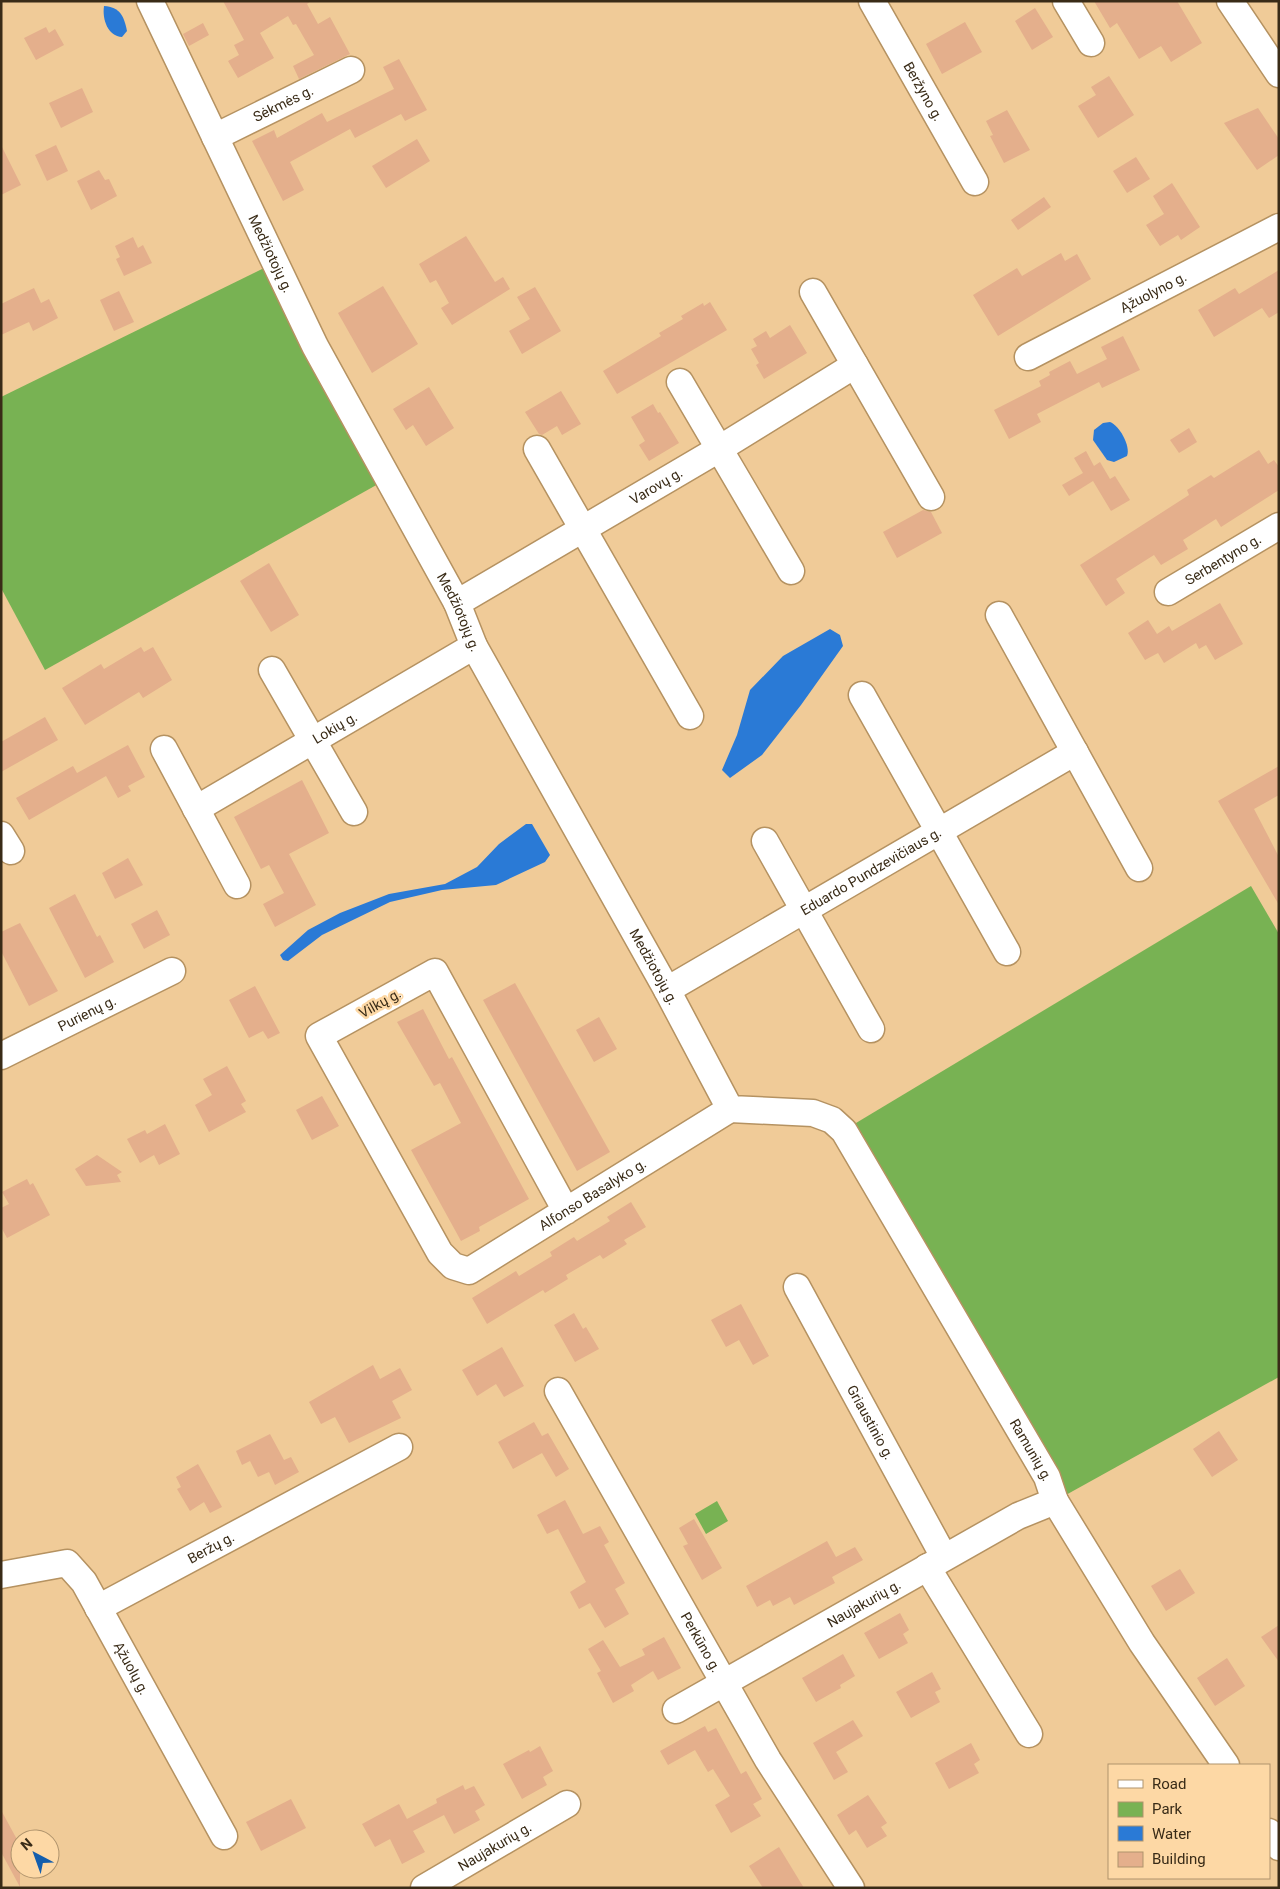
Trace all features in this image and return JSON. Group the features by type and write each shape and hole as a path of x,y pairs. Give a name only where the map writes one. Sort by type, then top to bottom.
{"street":[{"name":"Medžiotojų g.","path":"150,1 315,346 457,603 474,646 667,990 730,1109"},
{"name":"Beržyno g.","path":"872,1 975,182"},
{"path":"1066,1 1091,43"},
{"path":"1230,1 1279,74"},
{"name":"Sėkmės g.","path":"215,137 351,70"},
{"name":"Ąžuolyno g.","path":"1028,357 1279,227"},
{"path":"813,292 931,496"},
{"name":"Varovų g.","path":"457,603 855,365"},
{"path":"680,382 791,571"},
{"path":"537,449 690,716"},
{"name":"Serbentyno g.","path":"1168,592 1279,526"},
{"path":"999,615 1139,868"},
{"name":"Lokių g.","path":"196,809 474,646"},
{"path":"272,670 354,812"},
{"path":"862,695 1007,952"},
{"path":"164,749 237,885"},
{"name":"Eduardo Pundzevičiaus g.","path":"667,990 1075,752"},
{"path":"765,841 871,1029"},
{"name":"Purienų g.","path":"1,1056 172,971"},
{"name":"Vilkų g.","path":"453,1266 440,1253 319,1036 435,972 566,1211"},
{"name":"Ramunių g.","path":"730,1109 814,1113 832,1120 844,1131 1047,1477 1055,1501 1142,1643 1225,1764"},
{"name":"Alfonso Basalyko g.","path":"453,1266 469,1271 730,1109"},
{"name":"Griaustinio g.","path":"797,1287 935,1562 1029,1734"},
{"name":"Perkūno g.","path":"558,1390 768,1760 851,1888"},
{"name":"Beržų g.","path":"98,1608 400,1447"},
{"name":"Naujakurių g.","path":"676,1710 1018,1516 1055,1501"},
{"name":"Ąžuolų g.","path":"1,1575 67,1563 84,1582 224,1836"},
{"name":"Naujakurių g.","path":"424,1888 567,1804"},
{"path":"1270,1834 1279,1847"}],"green space":[{"path":"266,267 380,483 45,670 1,588 1,397"},
{"path":"1251,886 1279,934 1279,1377 1064,1496 851,1126"},
{"path":"717,1501 728,1521 706,1534 695,1514"}],"water":[{"path":"104,6 118,10 123,17 127,31 122,37 113,34 107,26 104,17"},
{"path":"1110,422 1117,427 1123,436 1128,452 1127,456 1114,462 1107,460 1093,440 1094,430 1103,423"},
{"path":"830,629 840,635 843,646 762,755 730,778 722,770 737,735 750,690 783,656"},
{"path":"526,824 532,824 550,855 545,862 496,885 442,890 390,902 322,935 288,961 283,960 280,955 308,930 340,913 389,894 445,884 477,867 499,844"}],"building":[{"path":"223,1 311,1 307,4 318,24 330,17 350,54 299,79 293,66 314,55 296,24 293,25 288,16 260,33 274,58 238,78 228,61 239,55 234,45 244,40"},
{"path":"1094,1 1177,1 1202,43 1171,62 1161,46 1139,59 1117,23 1110,28"},
{"path":"1035,8 1053,37 1032,50 1015,21"},
{"path":"965,22 982,52 942,74 926,44"},
{"path":"203,23 209,35 189,46 183,34"},
{"path":"46,27 49,33 55,29 64,45 36,60 24,38"},
{"path":"399,59 427,110 405,121 401,114 355,138 350,129 290,162 304,190 283,201 252,141 274,130 277,138 322,113 327,122 394,89 383,67"},
{"path":"1109,76 1134,115 1098,138 1078,106 1096,95 1091,87"},
{"path":"82,88 93,112 61,128 49,103"},
{"path":"1258,108 1279,139 1279,155 1257,170 1224,123"},
{"path":"1007,110 1030,150 1004,163 990,136 993,135 986,121"},
{"path":"417,139 430,161 386,188 372,166"},
{"path":"1,145 21,185 1,195"},
{"path":"56,145 68,171 47,181 35,155"},
{"path":"1136,157 1150,179 1127,193 1113,171"},
{"path":"99,170 105,180 109,179 117,196 91,210 77,181"},
{"path":"1172,183 1200,227 1181,240 1178,235 1160,246 1146,225 1164,214 1153,196"},
{"path":"1044,197 1051,207 1018,230 1011,220"},
{"path":"466,236 495,282 503,277 510,289 452,325 441,308 449,303 436,280 430,283 419,264"},
{"path":"133,237 138,248 143,245 152,263 124,276 116,259 120,257 115,246"},
{"path":"1061,253 1065,261 1077,254 1091,279 998,336 973,295 1017,268 1022,276"},
{"path":"1279,270 1279,312 1269,318 1262,308 1214,337 1198,310 1235,288 1239,294"},
{"path":"383,286 418,344 372,373 338,313"},
{"path":"535,287 561,331 522,354 509,331 530,319 517,297"},
{"path":"34,288 41,303 49,299 58,318 33,331 29,322 1,335 1,304"},
{"path":"119,291 134,322 114,331 100,300"},
{"path":"710,302 727,330 617,394 603,371 661,336 659,333 683,319 681,316 703,303 704,306"},
{"path":"790,325 807,353 764,379 756,365 759,363 751,349 757,346 753,339 766,331 770,338"},
{"path":"1123,336 1140,370 1102,388 1099,382 1037,414 1041,422 1009,439 994,410 1041,386 1039,381 1050,375 1049,372 1070,361 1077,374 1107,359 1101,347"},
{"path":"429,387 454,428 426,446 413,425 406,430 393,409"},
{"path":"561,391 581,424 562,435 557,426 542,435 539,434 525,412"},
{"path":"653,404 679,443 649,461 639,445 645,441 631,417"},
{"path":"1189,428 1197,442 1179,453 1170,440"},
{"path":"1259,450 1268,464 1274,460 1279,467 1279,490 1221,527 1216,519 1183,540 1188,549 1161,565 1154,555 1116,579 1125,593 1106,606 1080,565 1189,495 1187,490 1211,475 1214,478"},
{"path":"1086,451 1094,466 1100,462 1110,479 1115,476 1130,500 1111,511 1093,481 1069,496 1062,485 1083,473 1074,458"},
{"path":"923,510 931,512 942,533 897,558 883,532"},
{"path":"269,563 299,615 271,632 240,581"},
{"path":"1220,603 1243,644 1215,660 1206,645 1199,649 1196,643 1164,663 1158,653 1145,660 1128,633 1148,620 1157,634 1169,626 1172,631"},
{"path":"141,647 144,652 153,647 172,680 143,698 139,692 85,725 62,688 101,664 104,669"},
{"path":"45,717 58,740 1,772 1,742"},
{"path":"128,745 145,777 128,786 131,791 118,798 106,776 29,820 16,798 73,766 77,773"},
{"path":"1279,766 1279,795 1254,809 1279,857 1279,905 1218,801"},
{"path":"302,780 329,833 289,854 316,905 275,927 263,904 284,893 269,865 261,869 234,817"},
{"path":"128,858 143,885 115,899 102,873"},
{"path":"75,894 97,937 100,935 114,962 85,978 49,908"},
{"path":"157,910 170,935 144,949 131,924"},
{"path":"20,923 58,991 29,1006 1,951 1,932"},
{"path":"515,983 610,1152 577,1171 483,1000"},
{"path":"255,986 280,1033 268,1039 263,1031 249,1038 229,1000"},
{"path":"423,1009 449,1059 452,1057 529,1199 479,1227 480,1231 461,1241 411,1150 461,1123 440,1083 434,1086 397,1022"},
{"path":"599,1017 617,1049 594,1062 576,1030"},
{"path":"227,1066 246,1101 241,1104 246,1112 209,1132 195,1105 212,1095 203,1079"},
{"path":"322,1096 339,1126 312,1140 296,1110"},
{"path":"165,1124 180,1154 159,1165 154,1155 140,1163 127,1139 145,1130 147,1134"},
{"path":"97,1155 122,1172 117,1175 121,1182 86,1186 75,1169"},
{"path":"27,1179 30,1185 33,1183 50,1215 7,1238 1,1227 1,1208 9,1204 2,1192"},
{"path":"631,1202 646,1227 624,1240 627,1244 603,1259 600,1255 566,1275 568,1279 545,1293 543,1290 487,1324 472,1298 516,1271 519,1276 552,1256 550,1252 574,1237 577,1241 610,1221 607,1217"},
{"path":"741,1304 769,1356 753,1365 739,1340 726,1347 711,1320"},
{"path":"574,1313 583,1329 586,1327 599,1349 575,1362 554,1325"},
{"path":"502,1347 524,1386 504,1397 496,1384 477,1396 462,1370"},
{"path":"373,1365 380,1379 400,1368 412,1390 392,1401 401,1418 349,1443 335,1417 321,1424 309,1402"},
{"path":"534,1422 542,1436 548,1433 569,1469 556,1477 542,1453 513,1469 498,1442"},
{"path":"1219,1431 1238,1460 1212,1477 1193,1449"},
{"path":"270,1434 284,1460 291,1457 299,1472 275,1485 269,1472 258,1477 250,1461 242,1465 236,1451"},
{"path":"198,1464 222,1507 210,1513 204,1502 190,1511 177,1489 181,1487 176,1477"},
{"path":"565,1500 583,1534 600,1526 609,1542 604,1545 625,1583 615,1589 629,1614 605,1628 590,1603 579,1609 570,1592 586,1582 558,1529 547,1534 537,1515"},
{"path":"694,1519 722,1568 702,1580 683,1546 688,1544 679,1528"},
{"path":"827,1541 836,1557 855,1547 863,1560 832,1577 835,1583 794,1605 790,1597 773,1606 770,1600 757,1607 746,1586"},
{"path":"1180,1569 1195,1593 1166,1611 1151,1586"},
{"path":"900,1613 909,1630 903,1634 908,1643 879,1659 864,1633"},
{"path":"1279,1625 1279,1662 1261,1637"},
{"path":"664,1637 681,1668 658,1680 653,1671 631,1685 634,1691 613,1703 597,1673 601,1671 588,1649 603,1640 620,1667 645,1655 642,1649"},
{"path":"843,1654 855,1676 840,1685 841,1688 816,1702 802,1678"},
{"path":"1227,1658 1245,1686 1215,1706 1197,1678"},
{"path":"932,1672 941,1689 935,1692 940,1702 911,1718 896,1692"},
{"path":"853,1720 863,1736 836,1752 848,1772 834,1780 813,1743"},
{"path":"705,1726 708,1732 716,1728 741,1774 746,1771 762,1799 753,1804 761,1816 731,1833 715,1805 730,1796 713,1769 708,1772 695,1750 668,1765 660,1751"},
{"path":"971,1743 980,1760 974,1764 979,1773 949,1789 935,1763"},
{"path":"540,1746 553,1771 543,1777 547,1785 522,1799 503,1764"},
{"path":"463,1785 465,1790 474,1786 485,1805 475,1811 480,1820 454,1834 444,1815 413,1831 425,1852 402,1864 390,1839 375,1847 362,1824 399,1804 407,1819 437,1803 436,1799"},
{"path":"868,1795 887,1823 881,1827 887,1836 867,1848 856,1830 849,1835 837,1815"},
{"path":"291,1799 306,1828 261,1851 246,1822"},
{"path":"1,1810 11,1829 10,1869 1,1852"},
{"path":"779,1847 804,1888 763,1888 749,1866"},
{"path":"16,1879 20,1879 20,1887"}]}
